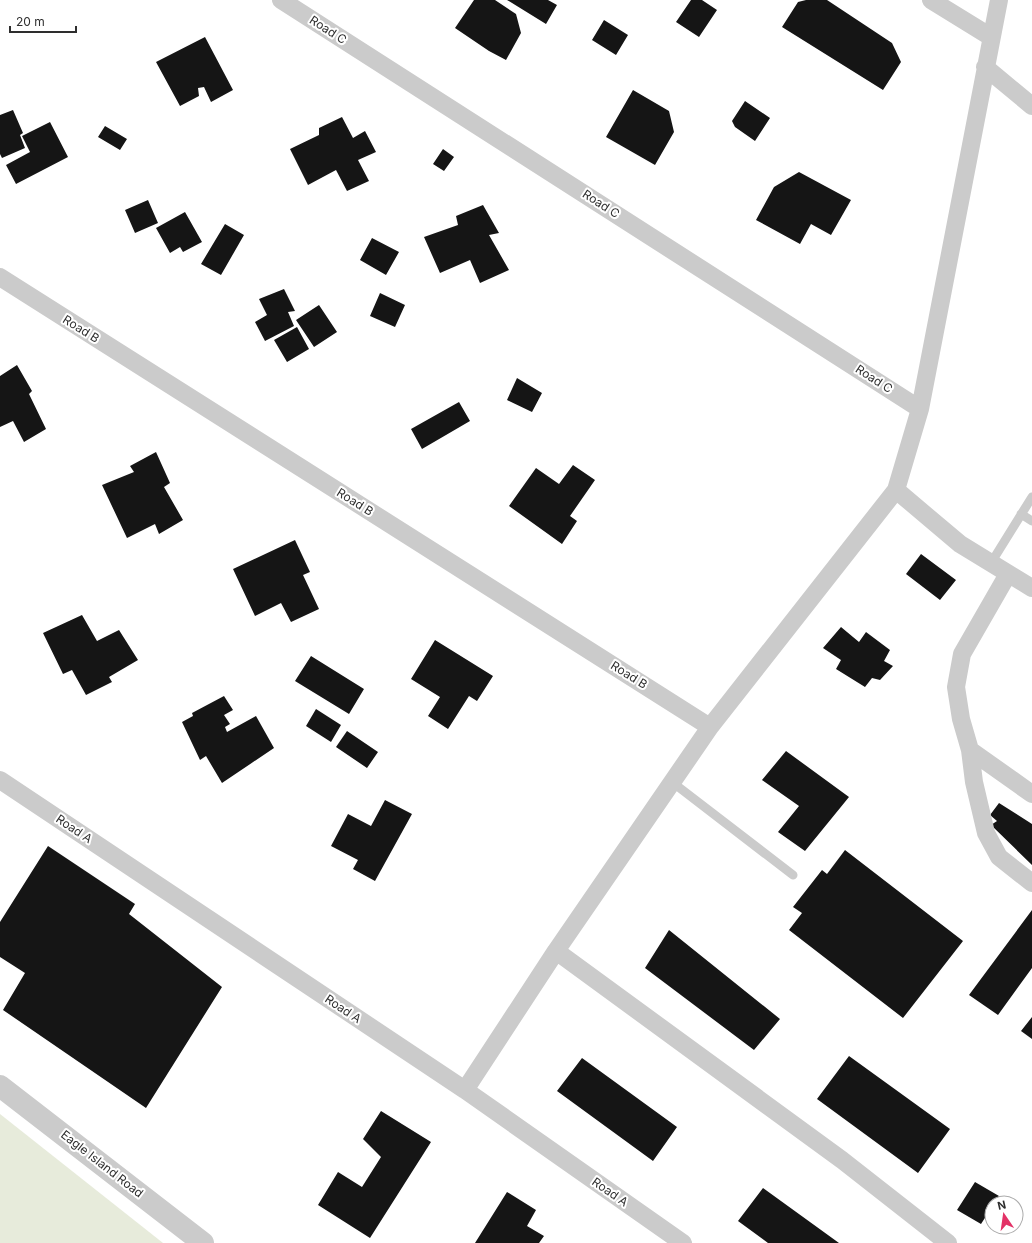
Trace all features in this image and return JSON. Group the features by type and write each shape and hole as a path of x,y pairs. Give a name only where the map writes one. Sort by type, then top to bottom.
{"street":[{"name":"Road C","path":"281,0 920,409"},
{"path":"930,0 991,37"},
{"path":"465,1090 556,951 710,727 896,490 920,409 999,0"},
{"path":"985,67 1032,106"},
{"name":"Road B","path":"0,277 710,727"},
{"path":"896,490 960,544 1032,588"},
{"path":"1008,574 962,654 956,687 961,719 970,750 974,782 986,833 999,857 1032,883"},
{"path":"970,750 1032,794"},
{"name":"Road A","path":"0,780 465,1090 683,1243"},
{"path":"556,951 842,1160 948,1243"},
{"name":"Eagle Island Road","path":"0,1086 203,1243"}],"lane":[{"path":"991,563 1032,497"},
{"path":"1021,514 1032,521"},
{"path":"672,782 793,875"}],"green space":[{"path":"0,1114 163,1243 0,1243"}],"building":[{"path":"474,0 495,0 516,14 521,33 506,60 489,51 455,28"},
{"path":"507,0 548,0 557,5 546,24"},
{"path":"691,0 702,0 717,10 699,37 676,22"},
{"path":"806,0 827,0 892,43 901,62 883,90 782,27 798,2"},
{"path":"604,20 628,35 616,55 592,40"},
{"path":"205,37 233,90 211,102 204,87 198,88 199,96 180,106 156,62"},
{"path":"633,90 669,111 674,132 655,165 606,137"},
{"path":"745,101 770,118 755,141 735,127 732,121"},
{"path":"13,110 23,133 20,135 25,148 2,158 0,154 0,115"},
{"path":"342,117 353,138 365,131 376,152 358,160 369,181 347,191 336,170 308,185 290,149 319,135 319,128"},
{"path":"50,122 68,157 16,184 6,165 30,152 22,136"},
{"path":"105,126 127,139 120,150 98,137"},
{"path":"443,149 454,157 444,171 433,164"},
{"path":"799,172 851,200 831,235 811,224 800,244 756,220 774,187"},
{"path":"148,200 158,223 135,233 125,210"},
{"path":"483,205 499,233 489,235 509,270 480,283 470,260 440,273 424,237 458,225 456,216"},
{"path":"185,212 202,242 183,252 180,247 170,253 156,228"},
{"path":"225,224 244,235 221,275 201,264"},
{"path":"372,238 399,252 386,275 360,260"},
{"path":"284,289 295,311 288,312 294,326 265,341 255,322 267,315 259,299"},
{"path":"380,293 405,305 395,327 370,316"},
{"path":"319,305 337,332 314,347 296,320"},
{"path":"297,327 309,349 287,362 274,340"},
{"path":"17,365 32,391 29,394 46,429 24,442 13,421 0,427 0,376"},
{"path":"517,378 542,393 532,412 507,400"},
{"path":"459,402 470,421 422,449 411,429"},
{"path":"156,452 170,483 164,487 183,520 159,534 155,524 127,538 102,485 134,472 130,466"},
{"path":"573,465 595,480 570,516 577,521 562,544 509,506 536,468 559,484"},
{"path":"295,540 310,572 303,575 319,609 291,622 281,603 255,616 233,569"},
{"path":"921,554 956,580 940,600 906,574"},
{"path":"82,615 97,641 119,630 138,660 109,677 112,682 86,695 72,670 63,674 43,633"},
{"path":"841,627 859,642 866,632 890,650 884,661 893,666 880,680 872,678 865,687 836,669 841,660 823,648"},
{"path":"435,640 493,676 477,701 469,696 448,729 428,716 440,697 411,679"},
{"path":"311,656 364,689 349,714 295,681"},
{"path":"224,696 233,710 224,715 230,724 225,727 227,732 256,716 274,748 222,783 206,756 200,760 182,722 193,716 192,713"},
{"path":"316,709 341,725 331,742 306,726"},
{"path":"347,731 378,752 367,768 336,747"},
{"path":"786,751 849,797 805,851 778,832 799,806 762,780"},
{"path":"385,800 412,814 375,881 353,869 358,860 331,846 348,814 371,826"},
{"path":"999,803 1032,824 1032,865 991,825 997,821 990,815"},
{"path":"48,846 135,904 129,914 222,987 146,1108 3,1010 25,973 0,957 0,922"},
{"path":"845,850 963,941 903,1018 789,930 802,913 793,907 822,870 827,874"},
{"path":"1032,910 1032,968 998,1015 969,995"},
{"path":"669,930 780,1019 754,1050 645,968"},
{"path":"1032,1017 1032,1039 1021,1031"},
{"path":"849,1056 950,1129 918,1173 817,1099"},
{"path":"582,1058 677,1127 653,1161 557,1091"},
{"path":"381,1111 431,1142 370,1238 318,1205 338,1172 362,1187 381,1157 363,1139"},
{"path":"975,1182 997,1195 984,1195 984,1219 981,1224 957,1210"},
{"path":"763,1188 839,1243 768,1243 738,1221"},
{"path":"507,1192 536,1210 527,1226 544,1236 539,1243 475,1243"}]}
